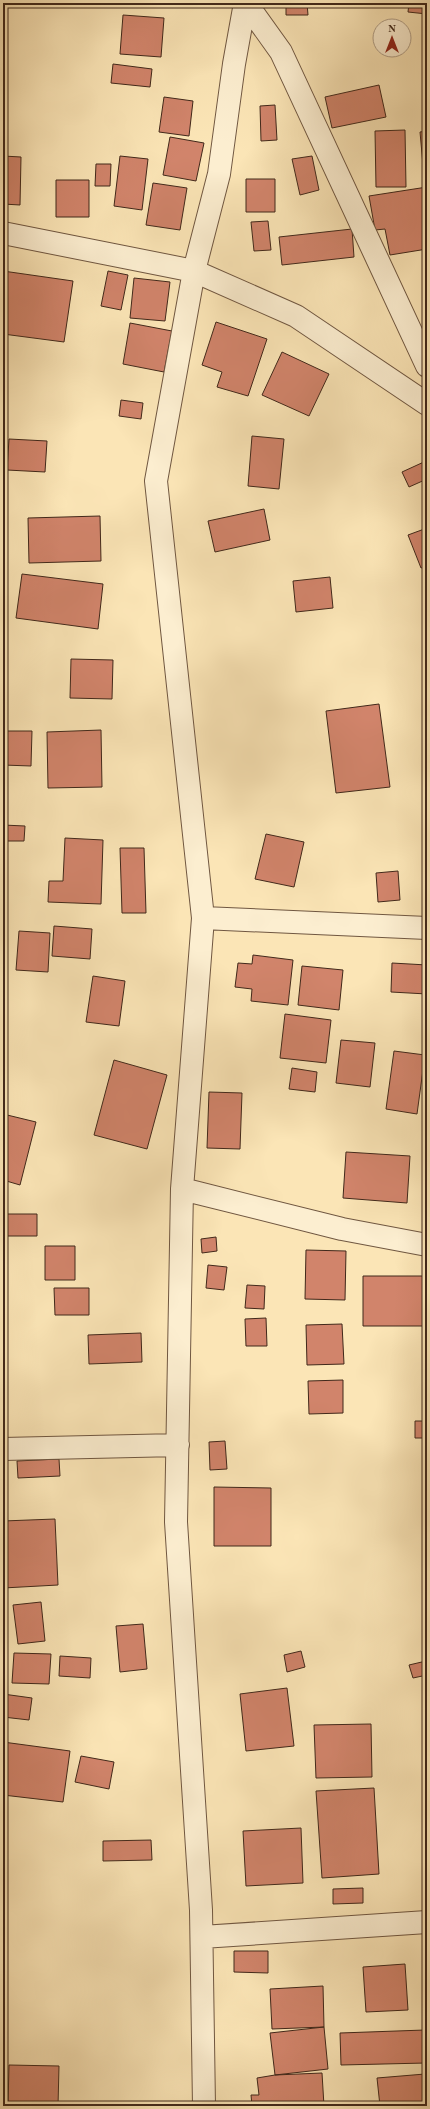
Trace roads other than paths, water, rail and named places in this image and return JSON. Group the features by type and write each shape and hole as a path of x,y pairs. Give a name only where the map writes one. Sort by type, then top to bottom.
{"street":[{"path":"204,2106 202,1936 176,1522 182,1189 203,918 156,481 194,271 219,174 234,64 245,3"},
{"path":"245,3 281,52 427,366"},
{"path":"3,233 194,271 296,316 427,404"},
{"path":"203,918 427,928"},
{"path":"182,1189 342,1229 427,1245"},
{"path":"3,1449 178,1445"},
{"path":"202,1936 427,1922"}]}
